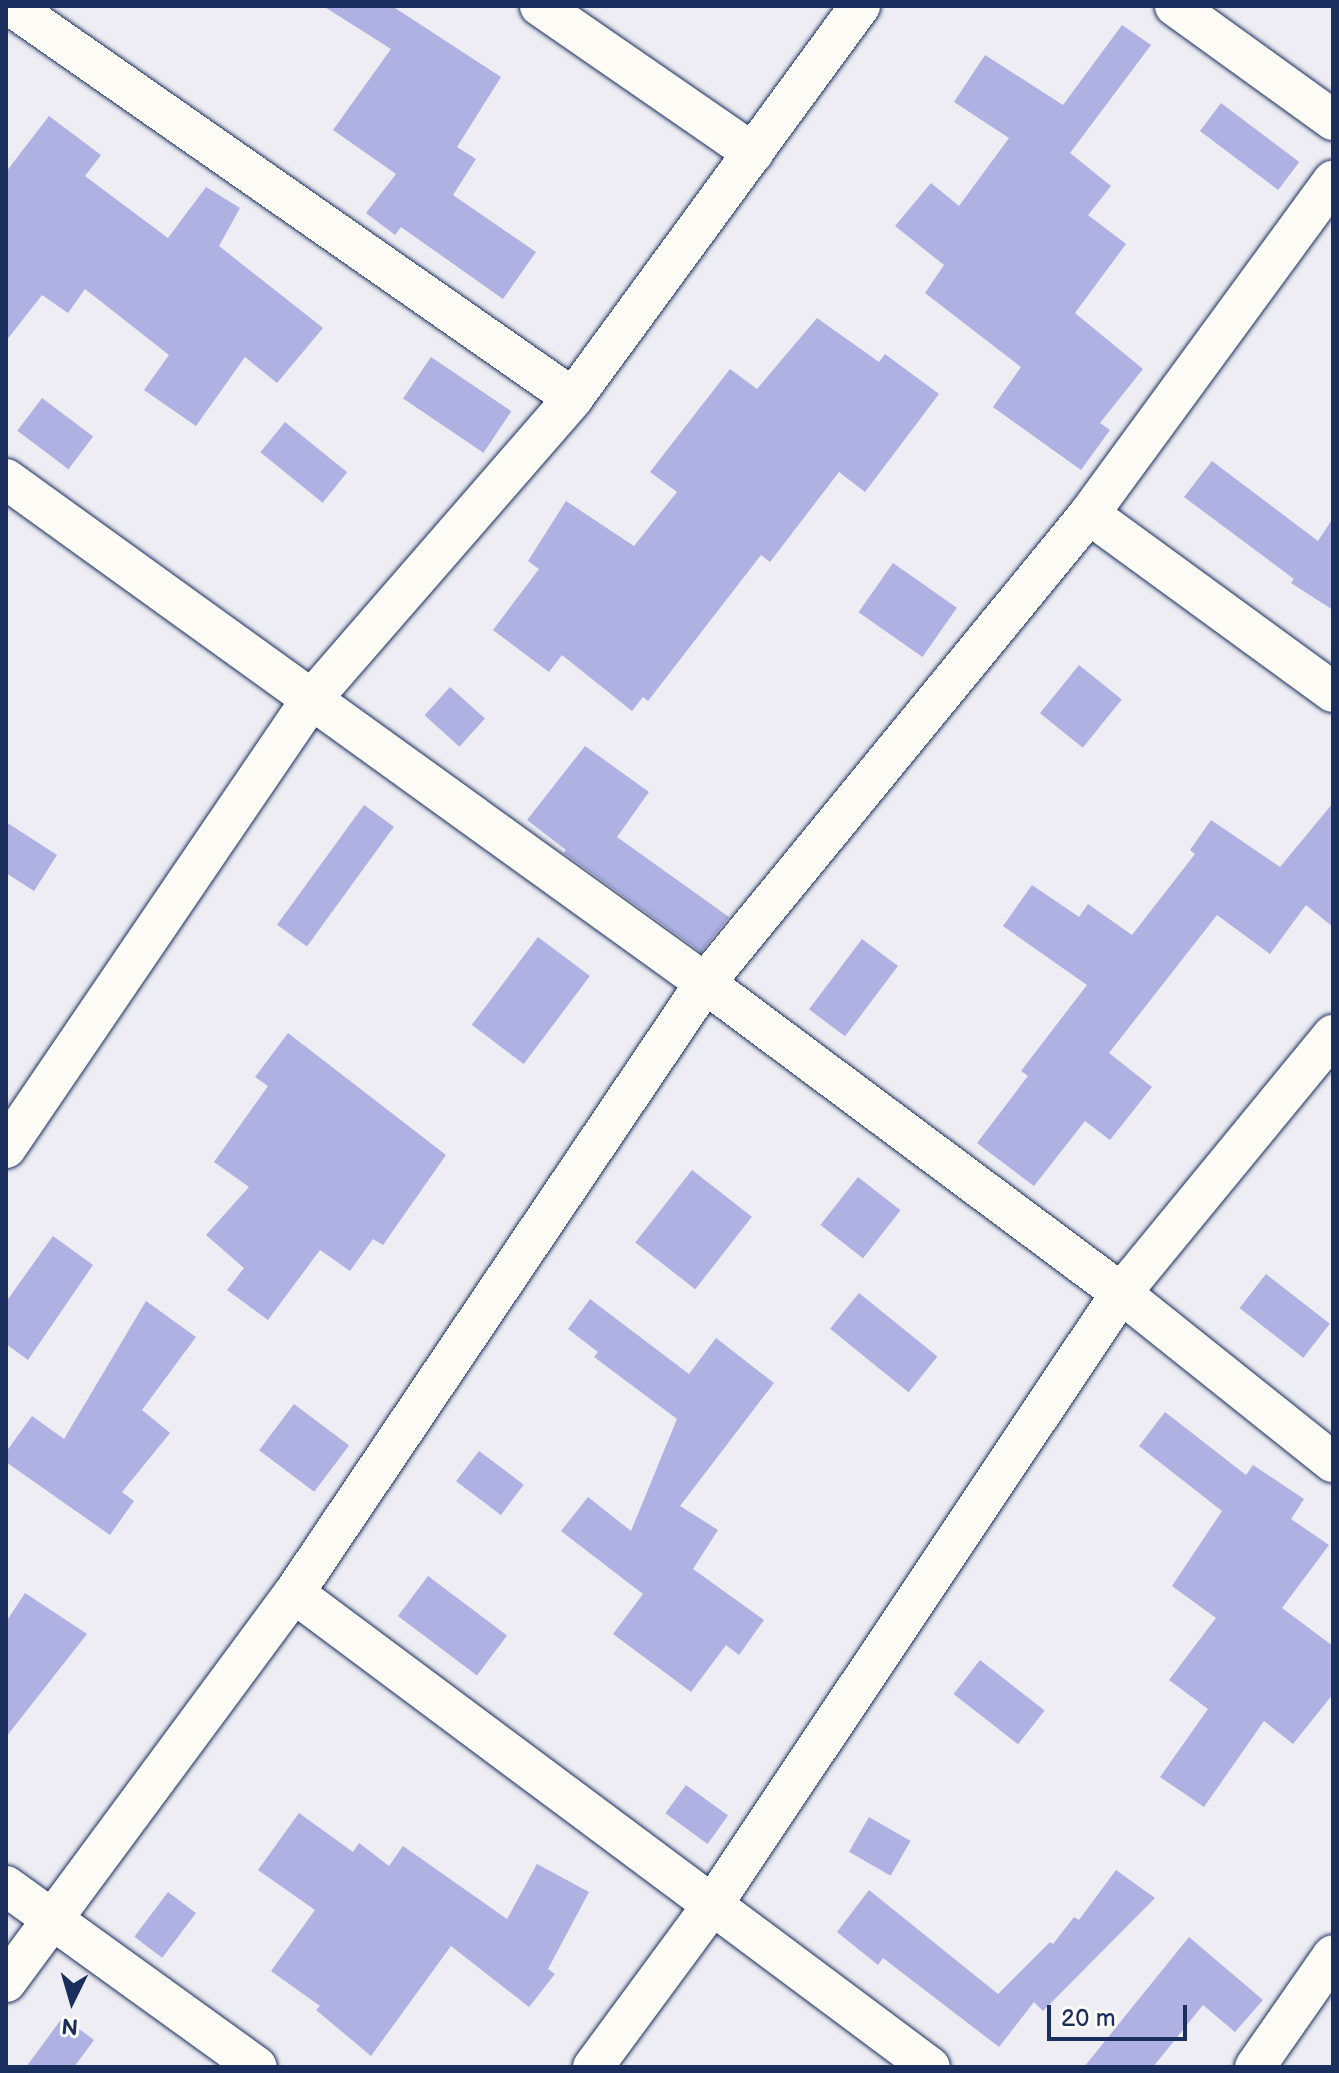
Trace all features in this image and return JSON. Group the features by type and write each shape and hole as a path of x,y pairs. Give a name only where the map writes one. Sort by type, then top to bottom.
{"street":[{"path":"11,6 573,398"},
{"path":"540,6 753,153"},
{"path":"6,1148 310,701 573,398 860,6"},
{"path":"1175,6 1333,120"},
{"path":"6,1982 294,1593 705,983 1089,514 1333,181"},
{"path":"6,479 705,983 1121,1293 1333,1462"},
{"path":"1089,514 1333,692"},
{"path":"593,2067 713,1904 1121,1293 1333,1035"},
{"path":"294,1593 930,2067"},
{"path":"6,1886 257,2067"},
{"path":"1255,2067 1333,1955"}],"building":[{"path":"323,6 392,6 501,77 457,147 476,159 453,195 536,252 503,299 401,227 395,235 366,213 396,174 333,130 391,49"},
{"path":"1122,25 1151,45 1070,153 1111,186 1088,215 1126,244 1075,313 1143,369 1100,423 1110,430 1081,470 993,407 1021,367 925,293 944,265 895,226 931,183 959,206 1009,138 954,102 985,55 1063,105"},
{"path":"1221,103 1299,162 1278,190 1200,131"},
{"path":"49,116 101,155 85,176 168,238 206,187 240,208 219,246 323,328 277,383 245,357 196,426 144,390 169,355 85,289 68,313 42,295 6,341 6,172"},
{"path":"817,318 879,362 885,354 939,394 865,492 839,472 770,562 761,555 648,701 643,697 632,711 562,655 549,672 493,630 539,569 528,561 566,501 634,546 677,492 650,472 730,369 757,389"},
{"path":"431,357 511,411 483,453 403,398"},
{"path":"42,398 93,437 68,469 17,431"},
{"path":"285,422 347,472 323,503 260,452"},
{"path":"1212,461 1318,541 1333,518 1333,610 1291,583 1294,579 1184,497"},
{"path":"893,563 957,608 922,657 859,612"},
{"path":"1079,665 1122,700 1083,748 1040,713"},
{"path":"450,687 485,718 460,747 425,715"},
{"path":"585,746 649,792 617,837 729,917 701,952 564,853 566,850 527,820"},
{"path":"1333,803 1333,927 1306,905 1270,954 1217,915 1109,1053 1152,1087 1110,1140 1085,1121 1034,1186 977,1143 1028,1076 1021,1071 1087,985 1003,926 1032,885 1079,917 1088,904 1132,935 1195,854 1190,850 1211,820 1280,867"},
{"path":"364,805 394,827 307,946 277,925"},
{"path":"6,822 57,855 34,891 6,873"},
{"path":"538,937 590,976 524,1064 472,1025"},
{"path":"862,939 898,966 845,1036 809,1009"},
{"path":"288,1033 446,1155 383,1245 373,1239 350,1271 320,1250 268,1320 227,1290 244,1268 206,1235 249,1187 214,1162 268,1086 255,1077"},
{"path":"692,1170 752,1217 695,1289 635,1242"},
{"path":"858,1177 901,1210 863,1258 820,1225"},
{"path":"53,1236 93,1265 28,1360 6,1344 6,1302"},
{"path":"1266,1274 1330,1324 1303,1358 1240,1308"},
{"path":"859,1293 937,1357 909,1392 830,1329"},
{"path":"590,1299 689,1374 716,1338 774,1383 680,1506 718,1530 693,1569 764,1620 739,1655 726,1645 691,1692 613,1634 643,1594 561,1531 588,1497 631,1531 677,1419 594,1357 598,1352 568,1329"},
{"path":"146,1301 196,1337 142,1410 170,1433 122,1492 134,1501 110,1535 6,1462 6,1452 32,1416 64,1439"},
{"path":"294,1404 349,1446 314,1492 259,1450"},
{"path":"1165,1412 1246,1475 1253,1465 1304,1499 1291,1519 1329,1545 1282,1608 1333,1646 1333,1694 1293,1744 1264,1721 1204,1807 1160,1777 1208,1709 1169,1680 1216,1618 1172,1586 1222,1511 1139,1446"},
{"path":"479,1451 524,1485 501,1515 456,1481"},
{"path":"428,1576 507,1636 477,1676 398,1616"},
{"path":"25,1593 87,1634 6,1737 6,1622"},
{"path":"980,1660 1045,1710 1018,1744 954,1694"},
{"path":"686,1785 728,1816 707,1844 665,1813"},
{"path":"299,1813 353,1852 359,1843 389,1866 403,1846 507,1919 537,1864 589,1892 548,1969 555,1974 529,2007 451,1946 371,2056 316,2010 320,2006 271,1971 315,1910 258,1870"},
{"path":"869,1817 911,1841 891,1876 849,1852"},
{"path":"1116,1870 1155,1898 1043,2011 1034,2002 999,2047 883,1958 878,1965 837,1932 869,1890 998,1994 1050,1942 1053,1944 1074,1917 1079,1920"},
{"path":"168,1892 196,1913 162,1958 134,1937"},
{"path":"1189,1937 1263,2000 1235,2032 1203,2005 1153,2067 1084,2067"},
{"path":"63,2017 94,2040 74,2067 26,2067"}]}
